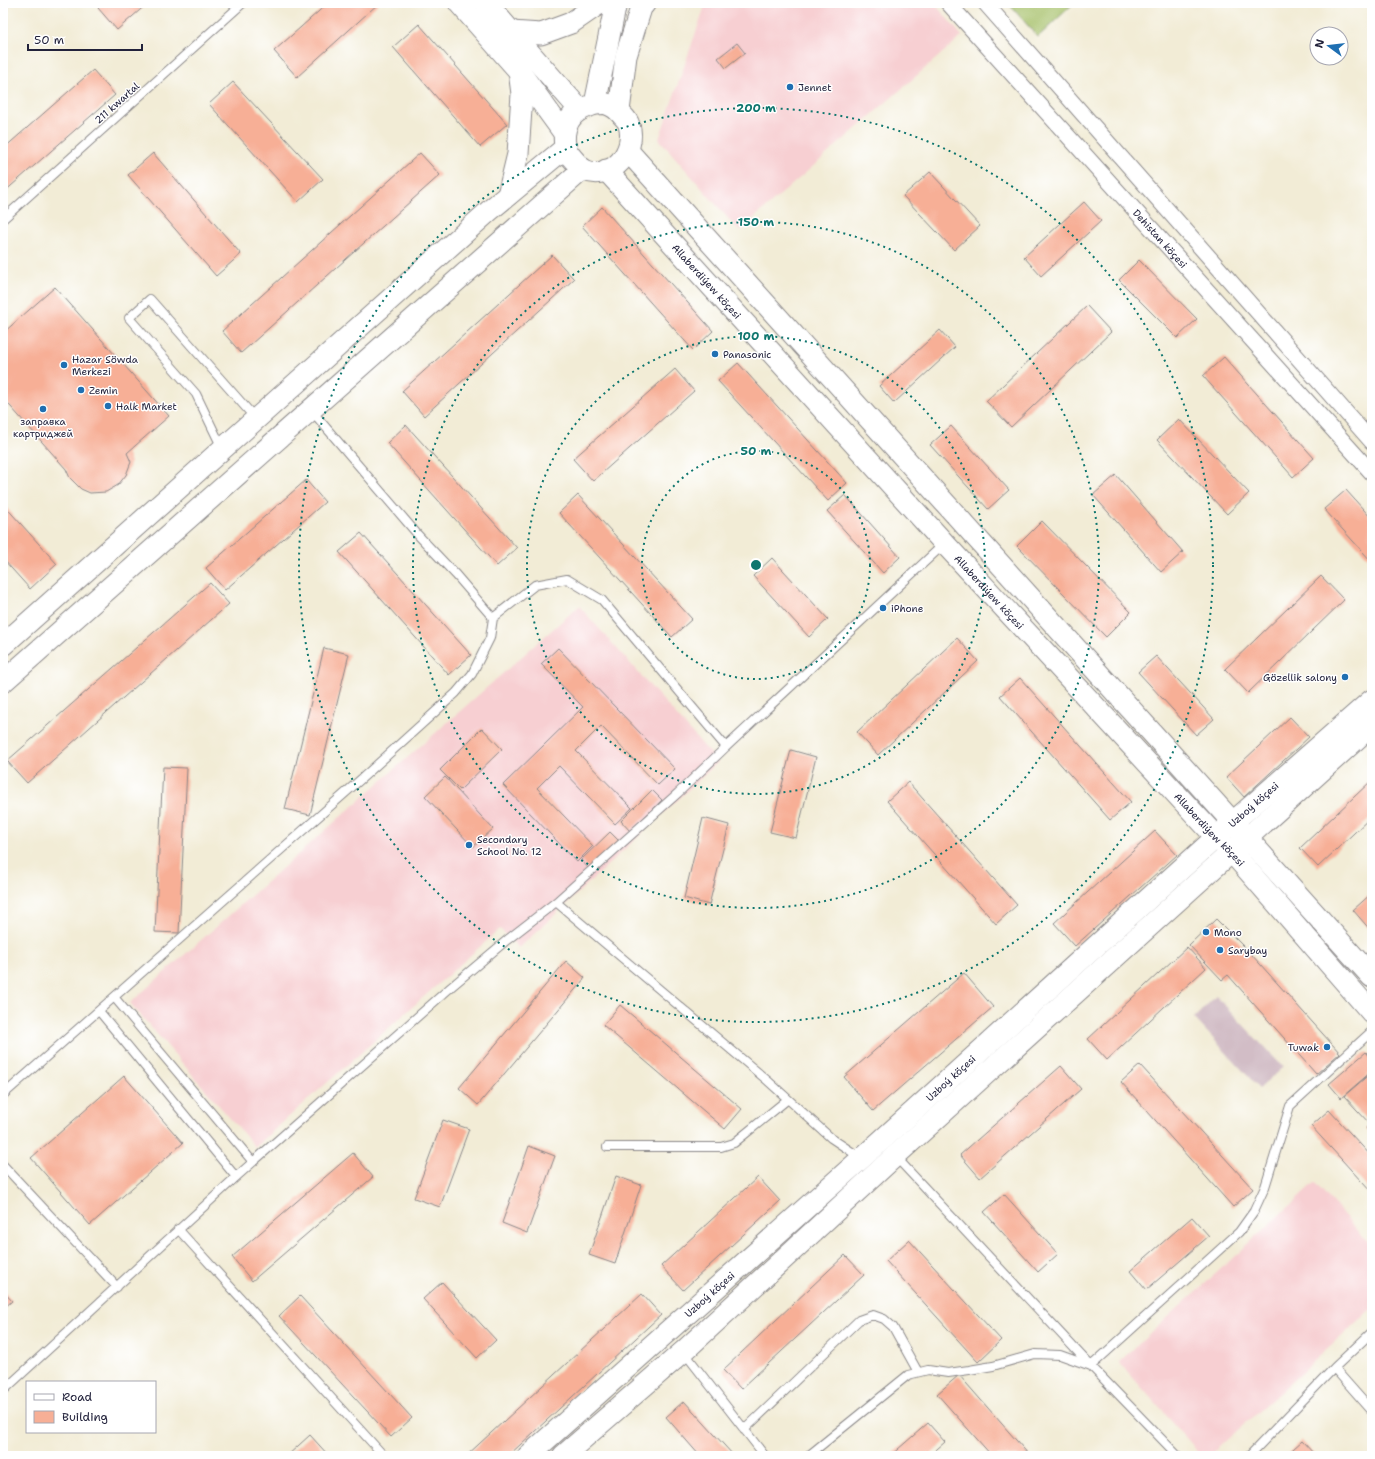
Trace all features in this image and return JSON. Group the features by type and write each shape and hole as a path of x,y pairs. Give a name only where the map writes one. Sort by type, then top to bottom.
{"street":[{"path":"3,645 508,195 565,141 573,116 587,107 608,104 620,111 629,123 631,137 628,151 620,163 606,170 592,172 583,169 568,155 565,141 519,71 459,3"},
{"path":"486,3 511,32 587,107"},
{"path":"511,32 541,34 572,23 600,3"},
{"path":"587,107 616,3"},
{"path":"620,111 626,56 645,3"},
{"name":"Dehistan köçesi","path":"948,3 1372,473"},
{"path":"985,3 1372,442"},
{"path":"508,195 518,154 522,94 519,71"},
{"name":"Allaberdiýew köçesi","path":"628,151 1232,823 1239,845 1372,1013"},
{"path":"3,682 583,169"},
{"name":"Allaberdiýew köçesi","path":"606,170 945,544 1216,837 1239,845 1372,977"},
{"name":"Uzboý köçesi","path":"528,1456 862,1158 1216,837 1372,700"},
{"name":"Uzboý köçesi","path":"563,1456 684,1351 895,1156 1372,725"}],"lane":[{"name":"211 kwartal","path":"3,219 243,3"},
{"path":"222,449 196,394 129,318 150,299 256,418"},
{"path":"311,410 418,535 456,575 493,618"},
{"path":"3,1391 236,1177 451,987 507,940 556,902 678,793 945,544"},
{"path":"3,1095 360,780 456,693 472,674 490,638 493,618 535,585 567,579 602,600 726,747"},
{"path":"556,902 788,1099 831,1138 862,1158"},
{"path":"114,997 253,1162"},
{"path":"99,1011 236,1177"},
{"path":"1091,1366 1239,1232 1254,1211 1265,1187 1290,1106 1372,1031"},
{"path":"606,1147 720,1148 734,1143 788,1099"},
{"path":"895,1156 1091,1366 1178,1456"},
{"path":"3,1165 117,1287"},
{"path":"178,1229 384,1456"},
{"path":"744,1430 860,1320 873,1315 884,1320 893,1327 918,1372"},
{"path":"1248,1456 1334,1368 1372,1332"},
{"path":"684,1351 765,1456"},
{"path":"808,1456 908,1375 928,1370 948,1373 969,1370 993,1366 1035,1354 1060,1355 1091,1366"},
{"path":"1334,1368 1372,1411"}],"shaded area":[{"name":"Jennet","path":"706,3 934,3 962,36 739,231 659,139"},
{"name":"Secondary School No. 12","path":"579,606 718,762 519,948 500,929 255,1147 130,1003"},
{"path":"1216,996 1283,1067 1259,1088 1194,1018"},
{"path":"1315,1183 1372,1246 1372,1309 1209,1456 1202,1456 1119,1362"}],"green space":[{"path":"1008,3 1074,3 1038,37"}],"building":[{"path":"103,3 148,3 117,30 98,8"},
{"path":"328,3 379,3 297,77 274,51"},
{"path":"419,24 507,124 480,147 393,47"},
{"path":"737,43 745,53 726,68 718,58"},
{"path":"93,70 115,95 3,193 3,149"},
{"path":"233,82 323,179 298,202 209,104"},
{"path":"153,153 241,254 216,276 128,175"},
{"path":"420,153 440,175 241,353 222,331"},
{"path":"930,172 980,226 954,250 903,196"},
{"path":"1084,202 1101,221 1041,276 1024,257"},
{"path":"602,207 713,331 693,350 582,226"},
{"path":"552,255 574,279 424,416 402,391"},
{"path":"1139,260 1197,319 1177,338 1119,280"},
{"name":"Hazar Söwda Merkezi","path":"55,287 169,416 127,453 131,462 126,475 118,485 106,492 90,493 81,489 70,478 66,469 3,398 3,333"},
{"path":"1087,306 1111,332 1011,427 986,401"},
{"path":"940,330 955,347 894,403 879,386"},
{"path":"1224,357 1314,458 1293,477 1203,376"},
{"path":"738,363 847,483 828,501 718,381"},
{"path":"675,369 694,391 593,481 573,459"},
{"path":"1179,419 1249,493 1227,514 1157,440"},
{"path":"406,425 517,548 497,566 387,443"},
{"path":"951,426 1009,490 988,509 930,445"},
{"path":"1116,475 1183,552 1161,572 1093,495"},
{"path":"306,480 325,502 225,590 206,568"},
{"path":"1346,490 1372,519 1372,562 1324,509"},
{"path":"578,495 692,619 672,637 559,513"},
{"path":"845,495 900,557 883,573 827,511"},
{"path":"3,504 57,564 30,589 3,559"},
{"path":"1042,521 1131,612 1106,637 1017,546"},
{"path":"361,533 471,655 449,675 339,552"},
{"path":"772,558 828,619 809,637 753,576"},
{"path":"1321,576 1344,600 1248,693 1225,669"},
{"path":"210,583 229,604 27,783 7,761"},
{"path":"957,638 978,661 878,755 857,732"},
{"path":"324,648 349,654 310,815 285,809"},
{"path":"558,648 675,769 658,785 601,726 576,751 632,808 615,824 559,766 537,788 593,846 577,862 503,785 583,707 541,664"},
{"path":"1156,656 1214,719 1196,735 1138,672"},
{"path":"1020,678 1131,802 1110,820 1000,696"},
{"path":"1290,717 1309,737 1244,797 1226,777"},
{"path":"482,728 502,749 460,790 440,770"},
{"path":"791,750 816,757 796,838 770,832"},
{"path":"163,767 187,768 179,933 155,932"},
{"path":"445,777 493,829 473,847 425,796"},
{"path":"1372,780 1372,816 1318,867 1300,848"},
{"path":"908,782 1017,905 996,924 887,801"},
{"path":"652,790 662,800 630,831 621,821"},
{"path":"703,818 729,825 709,905 684,898"},
{"path":"1155,831 1177,855 1075,946 1054,923"},
{"path":"610,832 620,842 590,870 581,860"},
{"path":"1372,893 1372,932 1353,910"},
{"path":"1216,919 1251,954 1340,1053 1316,1074 1228,975 1222,980 1189,945"},
{"path":"1187,947 1206,968 1107,1060 1088,1039"},
{"path":"566,961 585,978 478,1105 459,1088"},
{"path":"964,973 993,1007 873,1111 844,1077"},
{"path":"620,1005 742,1109 725,1129 603,1025"},
{"path":"1366,1052 1372,1059 1372,1071 1341,1098 1329,1084"},
{"path":"1140,1065 1253,1189 1233,1207 1121,1082"},
{"path":"1061,1066 1081,1089 980,1178 960,1155"},
{"path":"1372,1072 1372,1122 1370,1124 1344,1096"},
{"path":"124,1076 183,1143 90,1225 31,1158"},
{"path":"1329,1110 1372,1157 1372,1193 1311,1126"},
{"path":"443,1120 469,1129 440,1207 414,1198"},
{"path":"1372,1123 1372,1135 1366,1128"},
{"path":"529,1146 555,1156 527,1233 502,1223"},
{"path":"353,1153 373,1177 252,1281 232,1257"},
{"path":"616,1176 641,1185 615,1264 589,1255"},
{"path":"758,1177 780,1201 683,1290 661,1266"},
{"path":"1004,1194 1058,1254 1038,1272 984,1212"},
{"path":"1192,1217 1209,1236 1146,1290 1130,1271"},
{"path":"909,1240 1001,1340 978,1362 886,1261"},
{"path":"845,1255 864,1275 741,1389 723,1370"},
{"path":"442,1282 496,1340 477,1358 423,1299"},
{"path":"3,1291 12,1301 3,1309"},
{"path":"642,1294 661,1315 508,1456 466,1456"},
{"path":"300,1296 412,1418 391,1437 279,1316"},
{"path":"959,1375 1030,1456 992,1456 937,1394"},
{"path":"684,1401 734,1456 700,1456 666,1417"},
{"path":"928,1423 945,1442 929,1456 890,1456"},
{"path":"310,1435 329,1456 287,1456"},
{"path":"1302,1441 1316,1456 1285,1456"}],"place":[{"name":"Jennet","path":"790,87"},
{"name":"Panasonic","path":"715,354"},
{"name":"Hazar Söwda Merkezi","path":"64,365"},
{"name":"Zemin","path":"81,390"},
{"name":"Halk Market","path":"108,406"},
{"name":"заправка картриджей","path":"43,409"},
{"name":"iPhone","path":"883,608"},
{"name":"Gözellik salony","path":"1345,677"},
{"name":"Secondary School No. 12","path":"469,845"},
{"name":"Mono","path":"1206,932"},
{"name":"Sarybay","path":"1220,950"},
{"name":"Tuwak","path":"1327,1047"}]}
